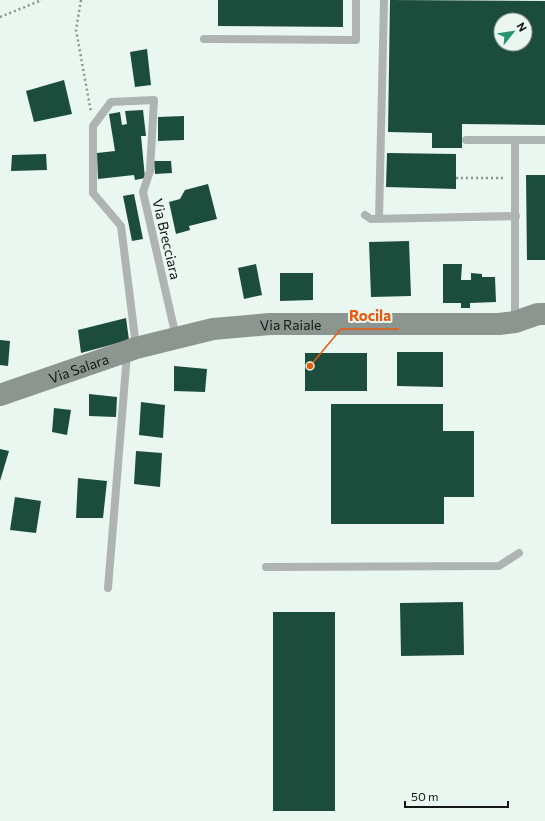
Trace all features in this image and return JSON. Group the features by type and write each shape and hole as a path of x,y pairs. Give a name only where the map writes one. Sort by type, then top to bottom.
{"street":[{"name":"Via Raiale","path":"149,345 213,329 270,324 494,324 515,322 538,314 545,314"},
{"name":"Via Salara","path":"0,395 149,345"}],"lane":[{"path":"204,40 356,40 356,0"},
{"path":"379,219 384,0"},
{"name":"Via Brecciara","path":"93,126 111,102 154,100 150,171 143,192 149,345"},
{"path":"93,126 93,193 121,226 149,345 108,588"},
{"path":"466,140 545,140"},
{"path":"515,140 515,322"},
{"path":"365,215 371,220 516,216"},
{"path":"266,567 500,566 519,553"}],"path":[{"path":"0,17 42,0"},
{"path":"81,0 76,30 93,126"},
{"path":"456,178 516,178"}],"building":[{"path":"218,0 343,0 343,27 218,26"},
{"path":"390,0 545,1 545,125 462,124 462,148 432,148 432,133 388,132"},
{"path":"147,49 151,85 135,87 130,52"},
{"path":"64,80 72,114 34,122 26,91"},
{"path":"143,110 146,136 141,136 145,178 135,180 134,175 98,179 97,153 115,151 109,114 120,112 122,125 127,124 125,111"},
{"path":"184,116 184,140 158,141 158,117"},
{"path":"387,153 456,154 456,189 386,187"},
{"path":"46,154 47,170 11,171 12,155"},
{"path":"154,161 171,161 172,173 155,174"},
{"path":"526,175 545,175 545,260 527,260"},
{"path":"208,184 217,219 189,226 190,230 176,234 169,202 180,199 185,190"},
{"path":"134,194 143,239 132,241 123,196"},
{"path":"409,241 411,296 371,297 369,242"},
{"path":"256,264 262,295 244,299 238,268"},
{"path":"443,264 462,264 461,280 471,280 471,273 482,274 482,277 495,277 496,302 470,303 470,308 461,308 461,303 443,303"},
{"path":"280,273 313,273 313,300 280,301"},
{"path":"126,318 129,340 81,353 78,330"},
{"path":"0,340 10,341 8,366 0,365"},
{"path":"397,352 443,352 443,387 397,386"},
{"path":"305,353 367,353 367,391 305,391"},
{"path":"174,366 207,369 205,392 174,391"},
{"path":"89,394 117,397 116,417 89,416"},
{"path":"141,402 165,405 163,438 139,435"},
{"path":"331,404 443,404 443,431 474,431 474,497 444,497 444,524 331,524"},
{"path":"54,408 71,410 67,435 52,432"},
{"path":"0,449 9,451 0,481"},
{"path":"136,451 162,453 160,487 134,484"},
{"path":"78,478 107,481 103,518 76,518"},
{"path":"15,497 41,501 36,533 10,530"},
{"path":"463,602 464,655 401,656 400,603"},
{"path":"273,612 335,612 335,811 273,811"}],"place":[{"name":"Rocila","path":"310,366"}]}
